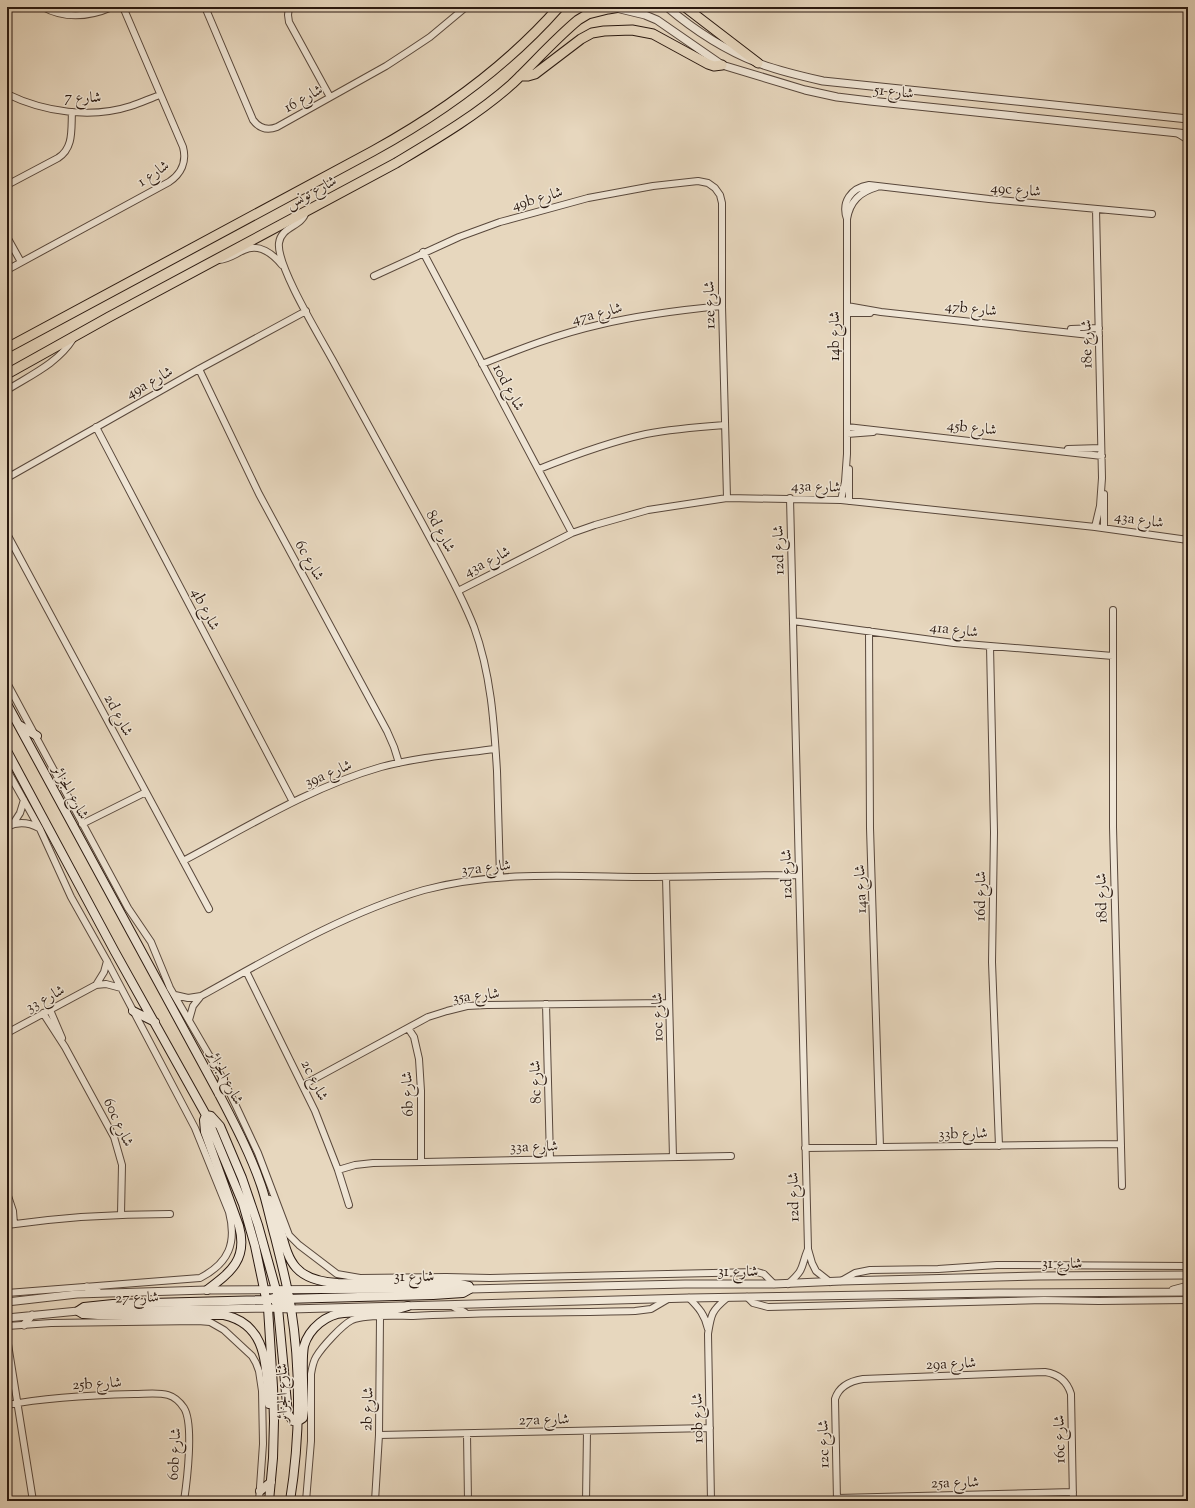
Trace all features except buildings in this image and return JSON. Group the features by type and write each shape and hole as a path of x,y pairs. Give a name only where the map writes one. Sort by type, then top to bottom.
{"main road":[{"name":"شارع تونس","path":"7,348 373,151 421,123 468,92 486,77 521,46 559,7"},
{"path":"685,7 758,63"},
{"name":"شارع تونس","path":"7,374 432,142 490,101 520,76 578,20 588,14 611,8"},
{"path":"520,76 536,74 576,42 586,36 598,32 611,31 632,30 653,34 708,64 714,66 722,65"},
{"name":"شارع الجزائر","path":"7,704 220,1094 249,1154 264,1193 288,1289 291,1309 296,1373 297,1422 290,1501"},
{"path":"18,725 37,736"},
{"path":"7,751 206,1115 243,1204 265,1289 274,1300 291,1309"},
{"path":"133,1011 155,1022"},
{"path":"220,1094 223,1079"},
{"path":"206,1115 204,1120 205,1132 240,1226 242,1237 242,1247 232,1268 226,1275 207,1290"},
{"path":"206,1115 211,1116 220,1126 242,1178 258,1225 274,1300 290,1418 297,1422 303,1418 303,1354 305,1344 313,1330 320,1323 334,1315 394,1310 408,1306"},
{"path":"264,1193 272,1206 290,1259 300,1271 309,1277 318,1281 332,1282 460,1284 469,1286 470,1289 463,1293 432,1295 113,1304 84,1307 78,1311 83,1314 98,1315 224,1315 241,1320 254,1331 261,1344 269,1404 274,1421"},
{"path":"274,1300 288,1289"},
{"name":"شارع الجزائر","path":"268,1501 273,1458 274,1300"},
{"path":"260,1491 271,1482"}],"street":[{"path":"43,7 57,13 79,16 97,13 112,7"},
{"name":"شارع 1","path":"7,270 169,182 178,175 183,165 184,152 123,7"},
{"name":"شارع 16","path":"205,7 253,120 258,125 268,129 276,127 409,51 430,37 466,7"},
{"path":"289,7 289,22 330,97"},
{"name":"شارع 51","path":"667,7 734,53 776,69 823,81 846,85 1188,119"},
{"name":"شارع 51","path":"611,8 645,15 657,20 722,65 788,86 821,94 848,99 1188,134"},
{"name":"شارع 7","path":"7,94 41,107 72,112 97,112 116,110 130,106 160,94"},
{"path":"7,185 65,153 71,138 72,112"},
{"path":"1177,133 1188,140"},
{"name":"49b شارع","path":"374,276 459,236 500,222 588,198 653,186 698,181 708,183 715,188"},
{"name":"49c شارع","path":"856,193 878,187 1152,214"},
{"name":"12e شارع","path":"715,188 720,195 722,203 722,306 727,498"},
{"name":"14b شارع","path":"841,500 845,482 847,454 847,219 849,209 856,193"},
{"name":"18e شارع","path":"1096,209 1102,456 1100,506 1096,527"},
{"name":"8d شارع","path":"306,211 302,219 288,228 281,237 279,253 285,269 306,311 458,591 473,627 485,665 493,709 496,749 500,877"},
{"path":"7,237 21,262"},
{"name":"8d شارع","path":"214,260 224,260 244,250 255,248 271,254 285,269"},
{"name":"10d شارع","path":"423,252 572,533"},
{"name":"47a شارع","path":"482,364 544,341 598,325 673,311 722,306"},
{"name":"47b شارع","path":"847,310 881,312 1057,330 1099,336"},
{"name":"49a شارع","path":"7,478 199,369 306,311"},
{"name":"47b شارع","path":"1057,330 1099,328"},
{"path":"7,390 53,360 68,347 75,336"},
{"name":"6c شارع","path":"199,369 259,494 387,732 399,763"},
{"path":"539,469 601,446 647,434 685,428 725,425"},
{"name":"4b شارع","path":"96,427 293,802"},
{"name":"45b شارع","path":"847,427 1102,456"},
{"name":"45b شارع","path":"847,434 885,431"},
{"name":"45b شارع","path":"1057,450 1101,448"},
{"name":"14b شارع","path":"847,454 849,472 849,501"},
{"name":"18e شارع","path":"1102,478 1104,496 1104,528"},
{"name":"43a شارع","path":"458,591 572,533 648,510 727,498 841,500 1096,527 1188,540"},
{"name":"12d شارع","path":"790,498 808,1249 816,1271 830,1282"},
{"name":"2d شارع","path":"7,534 209,909"},
{"name":"18d شارع","path":"1113,610 1113,827 1122,1186"},
{"name":"41a شارع","path":"792,621 990,646 1113,656"},
{"name":"14a شارع","path":"869,631 870,828 880,1147"},
{"name":"16d شارع","path":"990,646 994,832 992,962 999,1146"},
{"path":"7,683 37,736 82,824 128,908 151,942 164,974 175,995 223,1079 258,1153 289,1235 299,1245 337,1274 360,1278 504,1278 757,1272 764,1274 774,1284"},
{"name":"39a شارع","path":"183,861 293,802 344,780 399,763 437,756 496,749"},
{"path":"7,770 40,829 71,897 121,988 194,1128 229,1212 233,1226 233,1237 231,1244 221,1263 200,1278 7,1293"},
{"path":"82,824 146,792"},
{"path":"10,826 20,813 24,800"},
{"path":"10,826 27,823 40,829"},
{"name":"37a شارع","path":"175,995 188,998 201,996 337,923 397,899 458,882 500,877 558,875 666,877 799,874"},
{"name":"10c شارع","path":"666,877 673,1157"},
{"path":"96,985 104,972 106,961"},
{"name":"2c شارع","path":"246,971 303,1085 324,1131 349,1205"},
{"path":"96,985 106,984 121,988"},
{"name":"شارع 33","path":"7,1033 96,985"},
{"path":"189,1020 193,1006 201,996"},
{"name":"35a شارع","path":"303,1085 428,1017 467,1006 669,1003"},
{"name":"8c شارع","path":"546,1004 550,1159"},
{"name":"60c شارع","path":"50,1010 65,1047"},
{"name":"60c شارع","path":"43,1013 65,1047 110,1128 118,1146 122,1174 121,1214"},
{"name":"6b شارع","path":"408,1028 414,1037 419,1059 421,1091 421,1162"},
{"name":"33b شارع","path":"805,1148 1120,1144"},
{"name":"33a شارع","path":"338,1170 364,1164 731,1156"},
{"path":"7,1193 13,1211 14,1224"},
{"path":"7,1225 72,1216 170,1214"},
{"name":"12d شارع","path":"788,1284 802,1269 808,1249"},
{"path":"841,1281 855,1273 870,1270 938,1269 997,1265 1188,1266"},
{"name":"شارع 31","path":"288,1289 470,1289 685,1284 788,1284 841,1281 1038,1276 1188,1275"},
{"path":"1169,1292 1179,1287 1188,1286"},
{"path":"87,1287 99,1293"},
{"name":"شارع 27","path":"7,1302 99,1293 265,1289"},
{"name":"شارع 31","path":"291,1309 453,1306 689,1298 1006,1292 1188,1292"},
{"path":"747,1297 753,1303 768,1306 1044,1300 1188,1300"},
{"name":"10b شارع","path":"689,1298 704,1314 708,1334 711,1501"},
{"name":"10b شارع","path":"708,1334 712,1314 715,1308 727,1298"},
{"path":"306,1501 311,1440 310,1374 312,1364 323,1348 345,1325 357,1318 465,1313 635,1312 651,1308 668,1299"},
{"path":"453,1306 465,1313"},
{"path":"7,1318 78,1311"},
{"path":"24,1325 32,1315"},
{"name":"2b شارع","path":"375,1501 381,1378 380,1317"},
{"path":"8,1327 51,1322 198,1321 210,1322 220,1327 252,1356 260,1375 264,1444 259,1501"},
{"path":"7,1338 33,1501"},
{"name":"29a شارع","path":"841,1388 848,1383 864,1379 1029,1372 1051,1373 1063,1379"},
{"name":"16c شارع","path":"1063,1379 1069,1386 1071,1394 1073,1501"},
{"name":"12c شارع","path":"837,1499 835,1406 837,1393 841,1388"},
{"name":"25b شارع","path":"7,1405 108,1395 162,1394 175,1398 184,1408"},
{"name":"60b شارع","path":"184,1408 188,1414 189,1428 184,1501"},
{"name":"27a شارع","path":"379,1436 710,1428"},
{"path":"586,1501 587,1431"},
{"path":"467,1434 468,1501"},
{"name":"25a شارع","path":"837,1499 1073,1492"}]}
